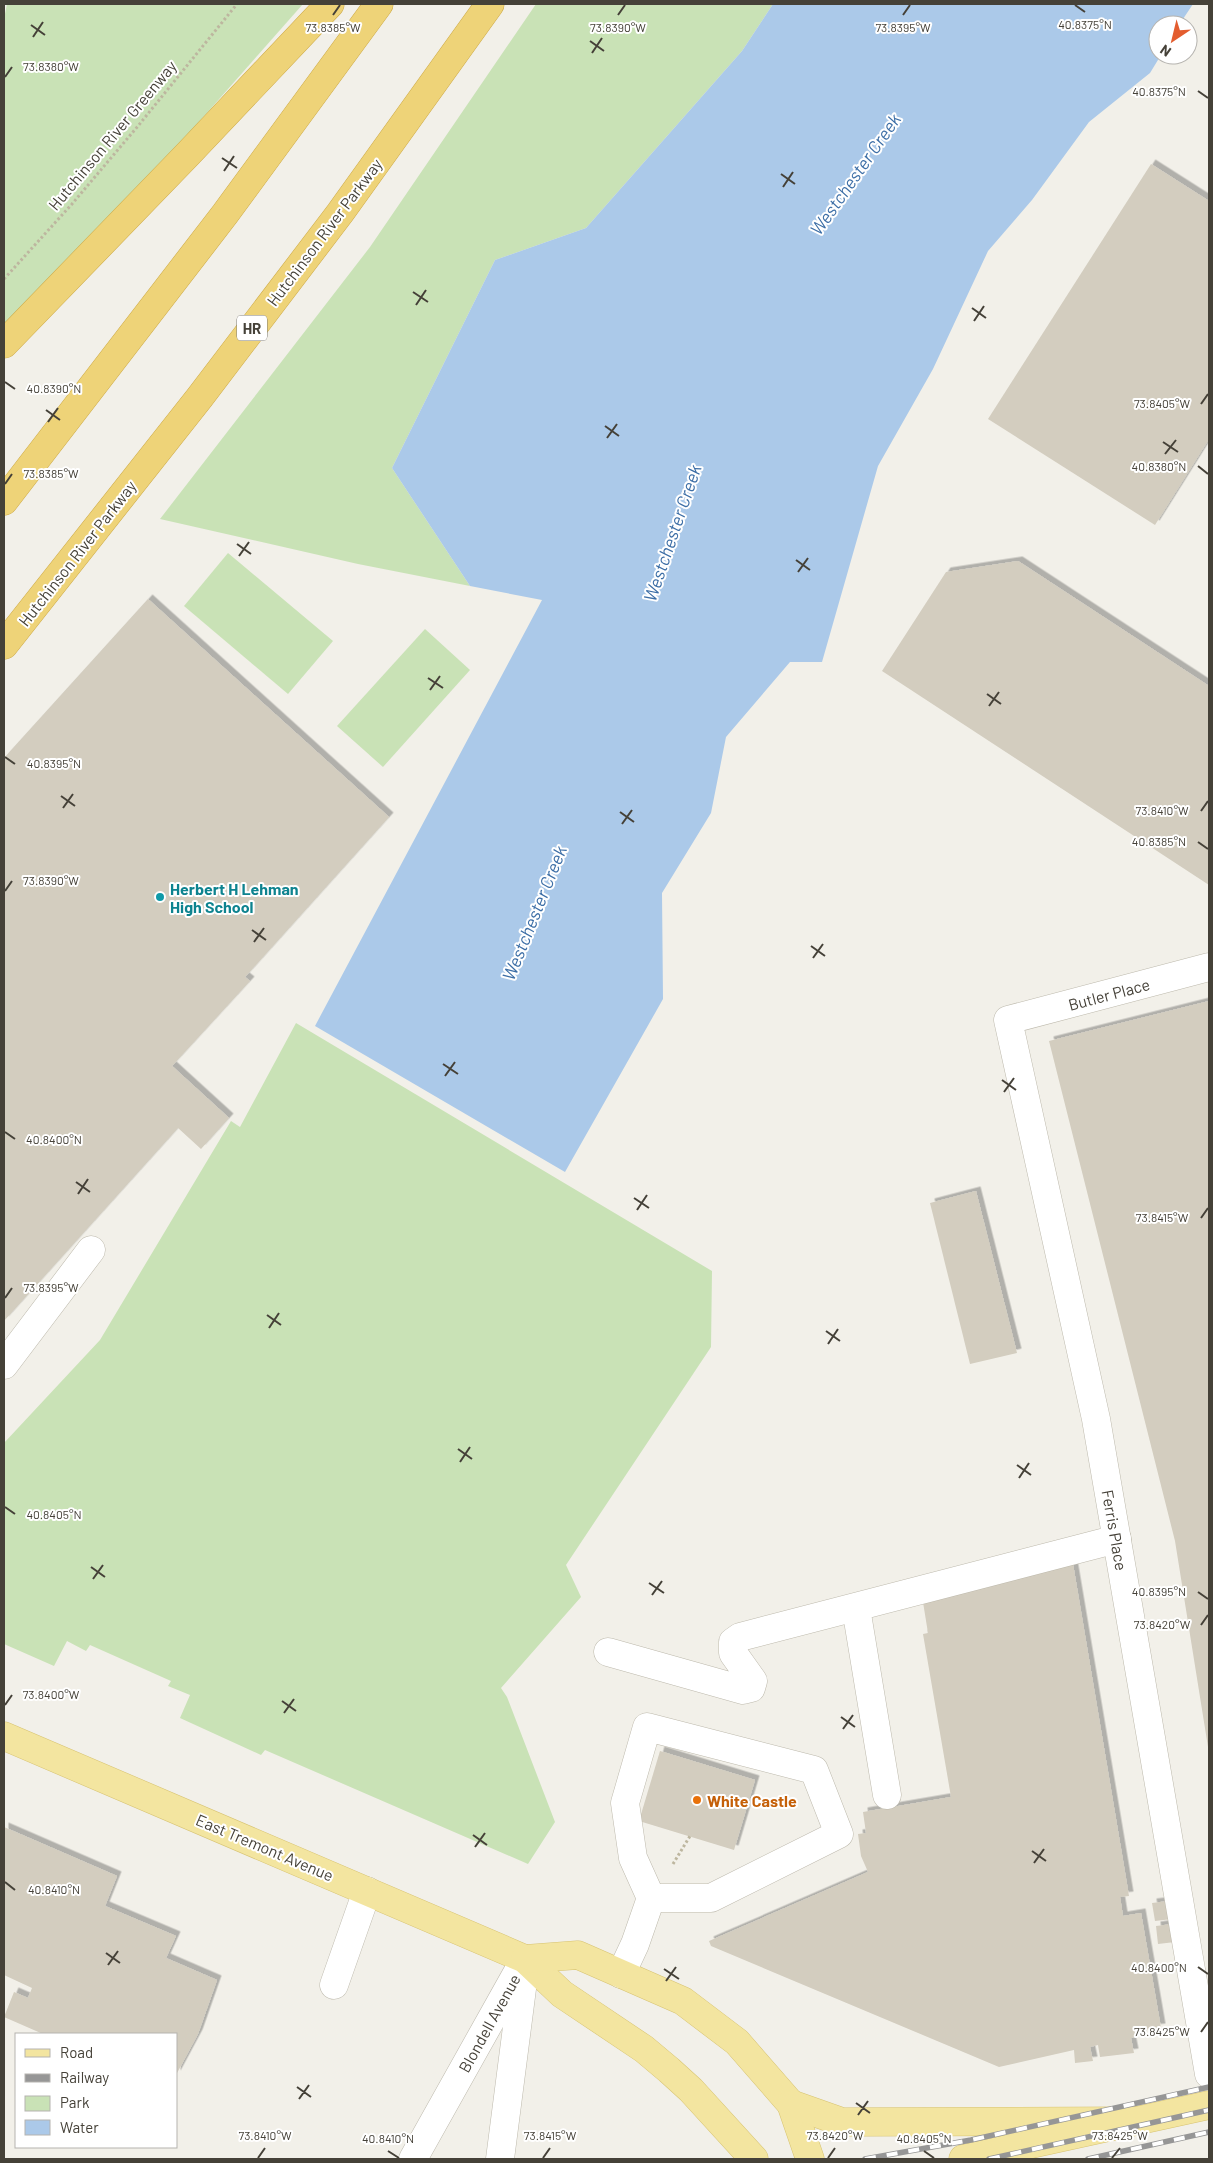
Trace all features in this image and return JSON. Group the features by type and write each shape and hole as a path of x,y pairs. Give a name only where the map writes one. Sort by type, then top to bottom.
{"highway":[{"path":"4,344 330,4"},
{"path":"4,501 225,214 379,4"},
{"name":"Hutchinson River Parkway","path":"4,645 59,578 224,367 340,213 490,4"}],"main road":[{"name":"East Tremont Avenue","path":"4,1736 525,1959 562,1994 644,2049 669,2070 691,2090 754,2159"},
{"name":"East Tremont Avenue","path":"525,1959 578,1955 683,2002 737,2042 791,2104 810,2159"},
{"path":"791,2104 842,2122 1138,2121"},
{"path":"964,2159 1209,2105"}],"street":[{"name":"Butler Place","path":"1008,1020 1209,967"},
{"name":"Ferris Place","path":"1008,1020 1096,1419 1209,2074"},
{"path":"4,1365 91,1250"},
{"path":"608,1652 743,1690 751,1688 753,1681 733,1653 733,1642 740,1637 1117,1539"},
{"path":"856,1608 887,1795"},
{"path":"621,1974 635,1944 651,1898 633,1858 625,1803 647,1727 814,1770 839,1834 711,1898 651,1898"},
{"path":"334,1985 367,1891"},
{"name":"Blondell Avenue","path":"413,2159 525,1959"},
{"name":"Blondell Avenue","path":"500,2159 525,1959"}],"path":[{"name":"Hutchinson River Greenway","path":"4,279 114,155 237,4"}],"green space":[{"path":"7,4 303,4 176,148 4,328 4,19"},
{"path":"536,4 773,4 742,51 586,228 495,260 392,468 470,586 358,564 160,519 370,247"},
{"path":"228,553 333,641 288,694 184,606"},
{"path":"425,629 470,670 383,767 337,726"},
{"path":"296,1023 712,1271 711,1347 566,1565 581,1597 501,1688 507,1697 555,1822 528,1864 265,1750 261,1755 180,1718 190,1695 168,1686 171,1681 90,1645 86,1651 67,1641 54,1666 4,1644 4,1443 100,1340 231,1121 240,1127"}],"water":[{"name":"Westchester Creek","path":"773,4 1193,4 1186,15 1148,15 1148,65 1155,65 1150,73 1089,122 1032,200 988,251 933,369 878,466 822,662 790,662 726,737 711,813 662,893 663,999 565,1172 315,1026 542,600 470,586 392,468 495,260 586,228 742,51"}],"building":[{"path":"1151,164 1209,201 1209,439 1155,525 988,419"},
{"path":"1018,561 1209,686 1209,885 882,671 946,572"},
{"name":"Herbert H Lehman High School","path":"148,599 389,817 245,977 250,981 172,1066 229,1118 201,1149 178,1128 4,1321 4,758"},
{"path":"1209,1001 1208,1747 1175,1541 1049,1041"},
{"path":"976,1191 1017,1353 970,1364 930,1203"},
{"path":"1072,1558 1129,1896 1120,1897 1123,1916 1141,1913 1161,2028 1141,2030 1142,2035 1131,2038 1134,2053 1100,2057 1098,2045 1090,2047 1093,2061 1075,2063 1074,2050 999,2067 711,1946 709,1941 868,1872 861,1856 858,1834 866,1833 863,1812 951,1797 923,1634 928,1633 922,1596"},
{"name":"White Castle","path":"660,1751 755,1780 734,1850 639,1821"},
{"path":"4,1827 117,1876 105,1906 176,1936 166,1958 217,1980 198,2034 178,2071 178,2033 41,2033 4,2017 14,1992 28,1998 32,1988 4,1975"},
{"path":"1169,1901 1172,1919 1155,1921 1152,1903"},
{"path":"1173,1924 1175,1942 1158,1944 1156,1926"}],"railway":[{"path":"865,2159 971,2140 1209,2087"},
{"path":"989,2159 1209,2110"},
{"path":"1088,2159 1209,2132"}],"place":[{"name":"Herbert H Lehman High School","path":"160,897"},
{"name":"White Castle","path":"697,1800"}]}
